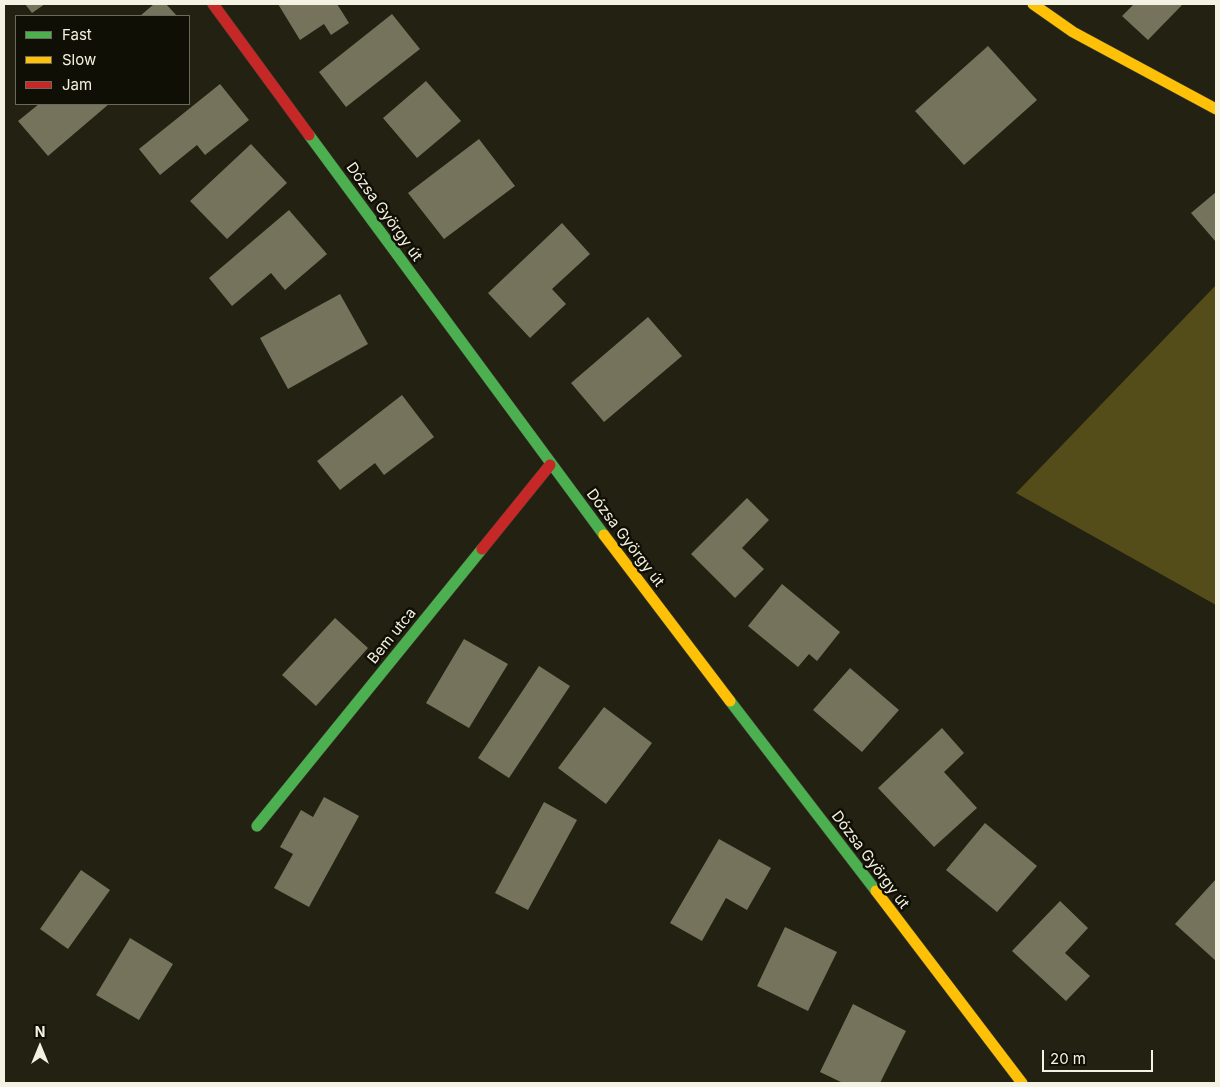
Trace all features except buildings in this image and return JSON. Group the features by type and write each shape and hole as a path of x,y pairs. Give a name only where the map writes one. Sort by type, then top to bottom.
{"main road":[{"name":"Dózsa György út","path":"213,4 550,465 1022,1083"},
{"path":"1033,4 1074,32 1216,108"},
{"name":"Bem utca","path":"257,826 550,465"}],"shaded area":[{"path":"1216,285 1216,605 1016,493"}],"traffic: fast":[{"path":"309,135 604,535"},
{"path":"257,826 482,549"},
{"path":"730,701 876,891"}],"traffic: slow":[{"path":"1033,4 1073,32 1216,109"},
{"path":"604,535 730,701"},
{"path":"876,891 1022,1083"}],"traffic: jam":[{"path":"213,4 309,135"},
{"path":"482,549 550,465"}]}
